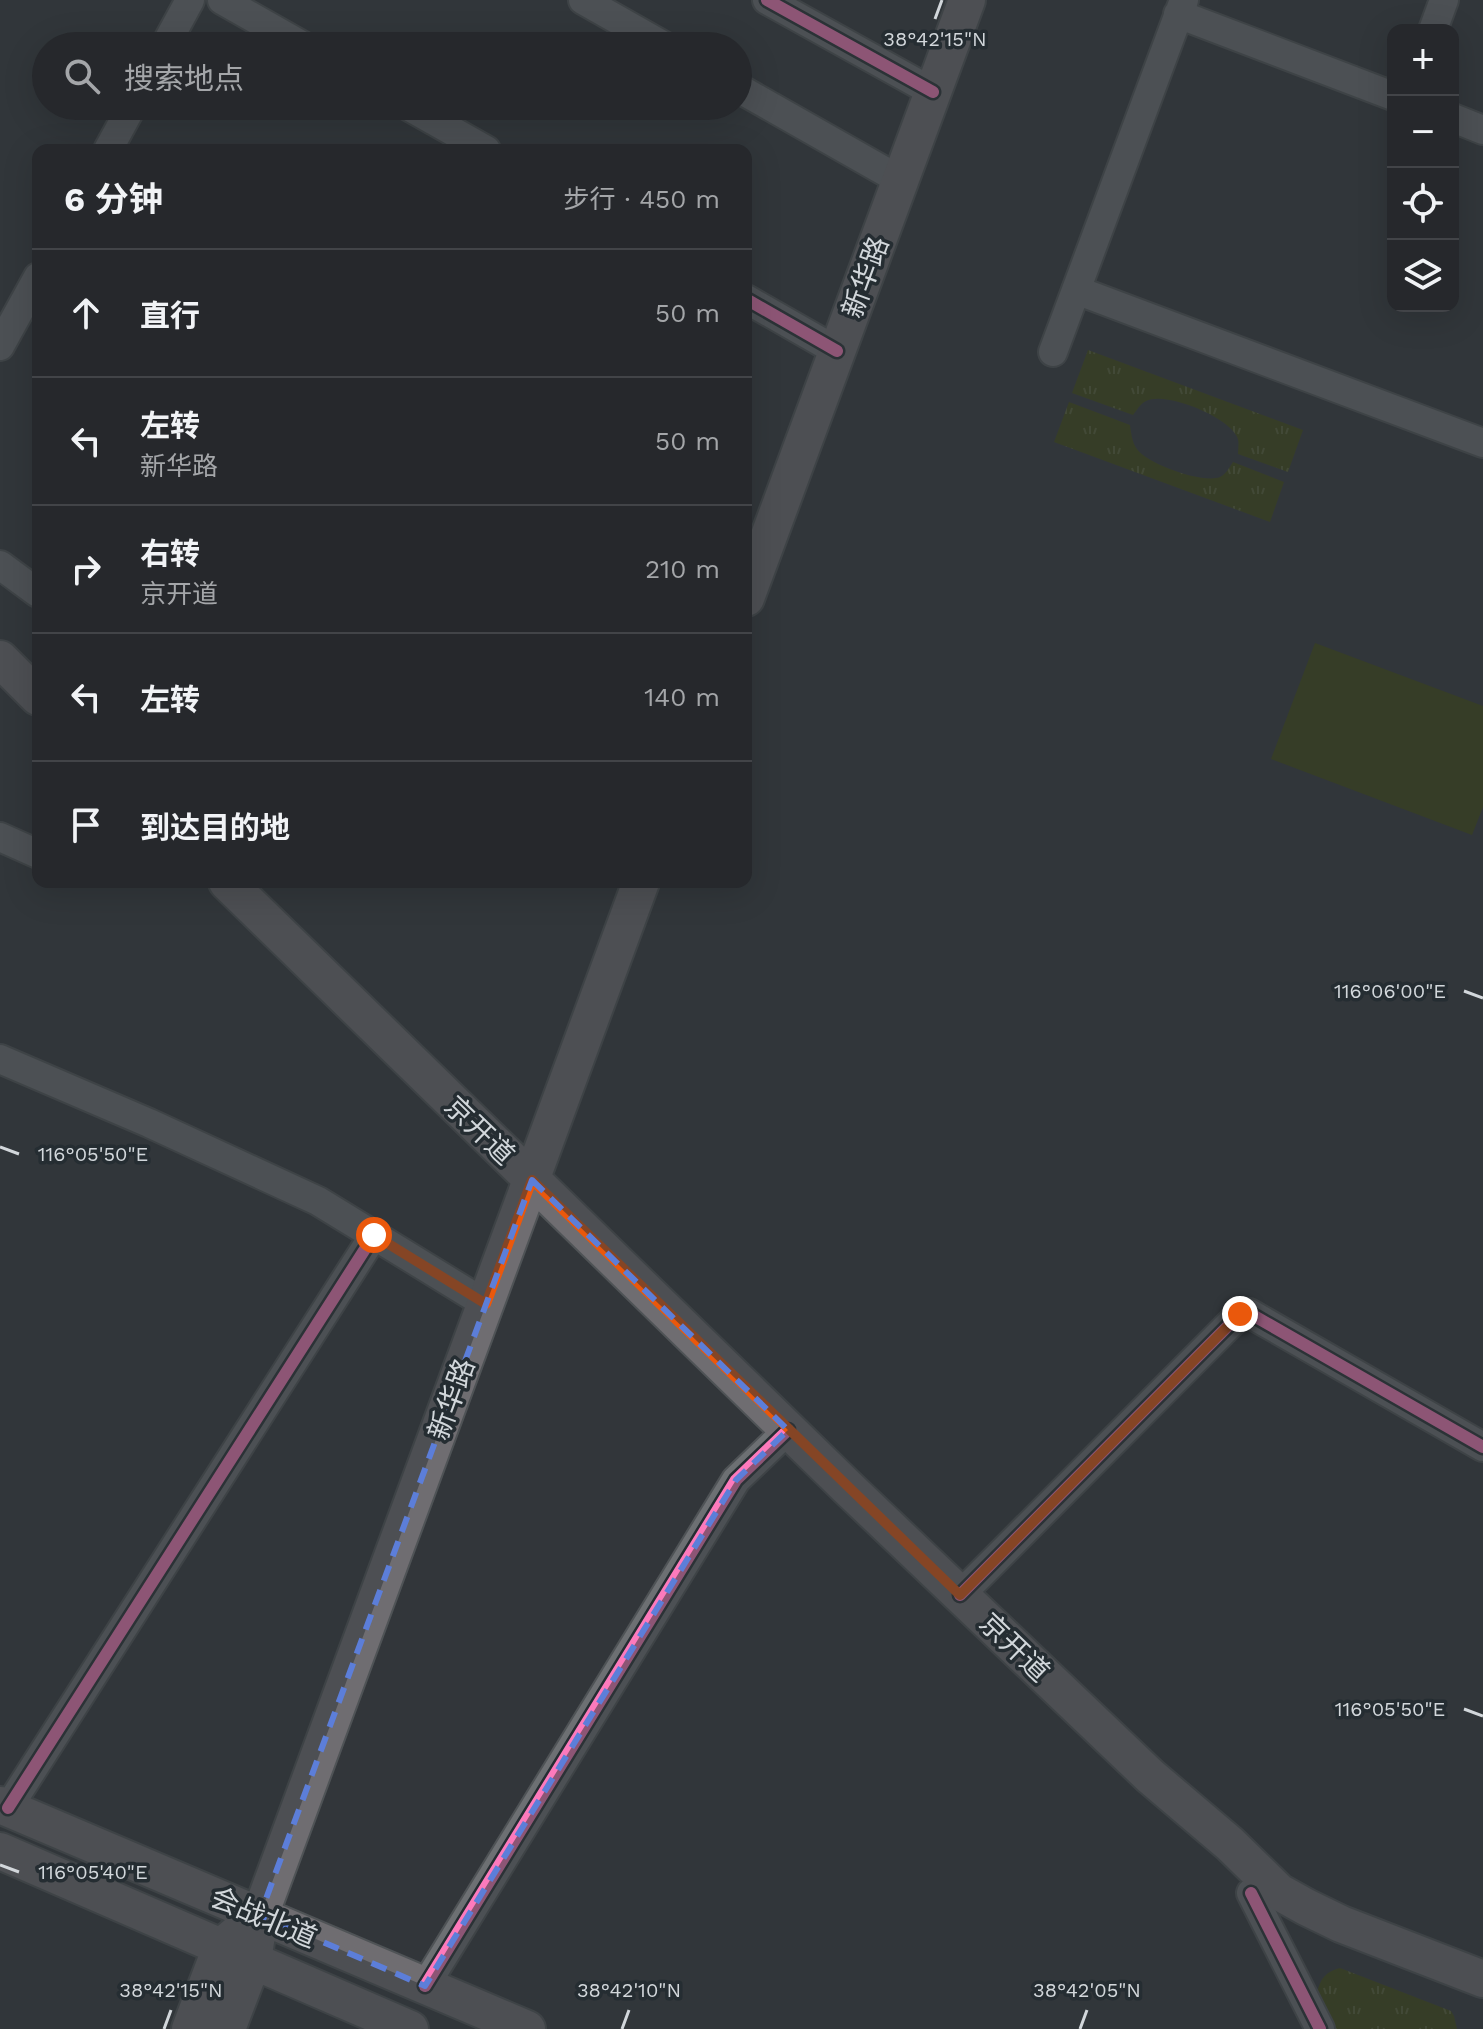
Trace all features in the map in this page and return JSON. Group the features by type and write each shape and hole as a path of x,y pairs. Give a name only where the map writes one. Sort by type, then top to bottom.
{"main road":[{"name":"新华路","path":"752,570 967,0"},
{"path":"0,659 32,691"},
{"name":"京开道","path":"233,888 788,1430 1150,1776"},
{"name":"新华路","path":"190,2029 260,1915 639,888"},
{"path":"1150,1776 1216,1859 1267,1909 1333,1943 1483,2001"},
{"path":"1150,1776 1230,1844 1279,1892 1341,1924 1483,1979"},
{"name":"会战北道","path":"4,1806 527,2029"},
{"name":"会战北道","path":"0,1851 410,2029"},
{"name":"新华路","path":"227,2029 237,1954"}],"street":[{"path":"173,32 190,0"},
{"path":"222,0 278,32"},
{"path":"583,0 639,32"},
{"path":"767,0 933,92"},
{"path":"1435,24 1444,0"},
{"path":"1053,352 1181,7 1387,93"},
{"path":"752,96 900,180"},
{"path":"111,144 124,120"},
{"path":"433,120 475,144"},
{"path":"1459,120 1483,130"},
{"path":"0,346 32,288"},
{"path":"1076,290 1483,443"},
{"path":"752,302 837,351"},
{"path":"0,565 32,589"},
{"path":"0,837 32,851"},
{"path":"0,1059 304,1194 486,1304"},
{"path":"4,1806 374,1235"},
{"path":"960,1595 1240,1314 1249,1313 1483,1447"},
{"path":"425,1986 736,1480 788,1430"},
{"path":"1251,1893 1320,2029"}],"highlighted area":[{"path":"532,1180 788,1430 736,1480 425,1986 260,1915"}],"green space":[{"path":"1088,350 1303,430 1288,472 1238,454 1238,440 1230,428 1194,407 1167,399 1155,399 1144,402 1133,415 1072,393"},
{"path":"1069,402 1130,425 1134,444 1143,455 1176,471 1201,478 1220,477 1233,462 1284,482 1270,522 1054,442"},
{"path":"1315,643 1483,706 1483,807 1472,835 1271,759"},
{"path":"1340,1968 1451,2011 1457,2029 1334,2029 1317,1994 1324,1977"}],"cycle path":[{"path":"767,0 933,92"},
{"path":"752,302 837,351"},
{"path":"8,1808 374,1235"},
{"path":"960,1595 1240,1314 1249,1313 1483,1447"},
{"path":"425,1986 736,1480 788,1430"},
{"path":"1251,1893 1320,2029"}],"route":[{"path":"374,1235 486,1304 532,1180 960,1595 1240,1314"}]}
